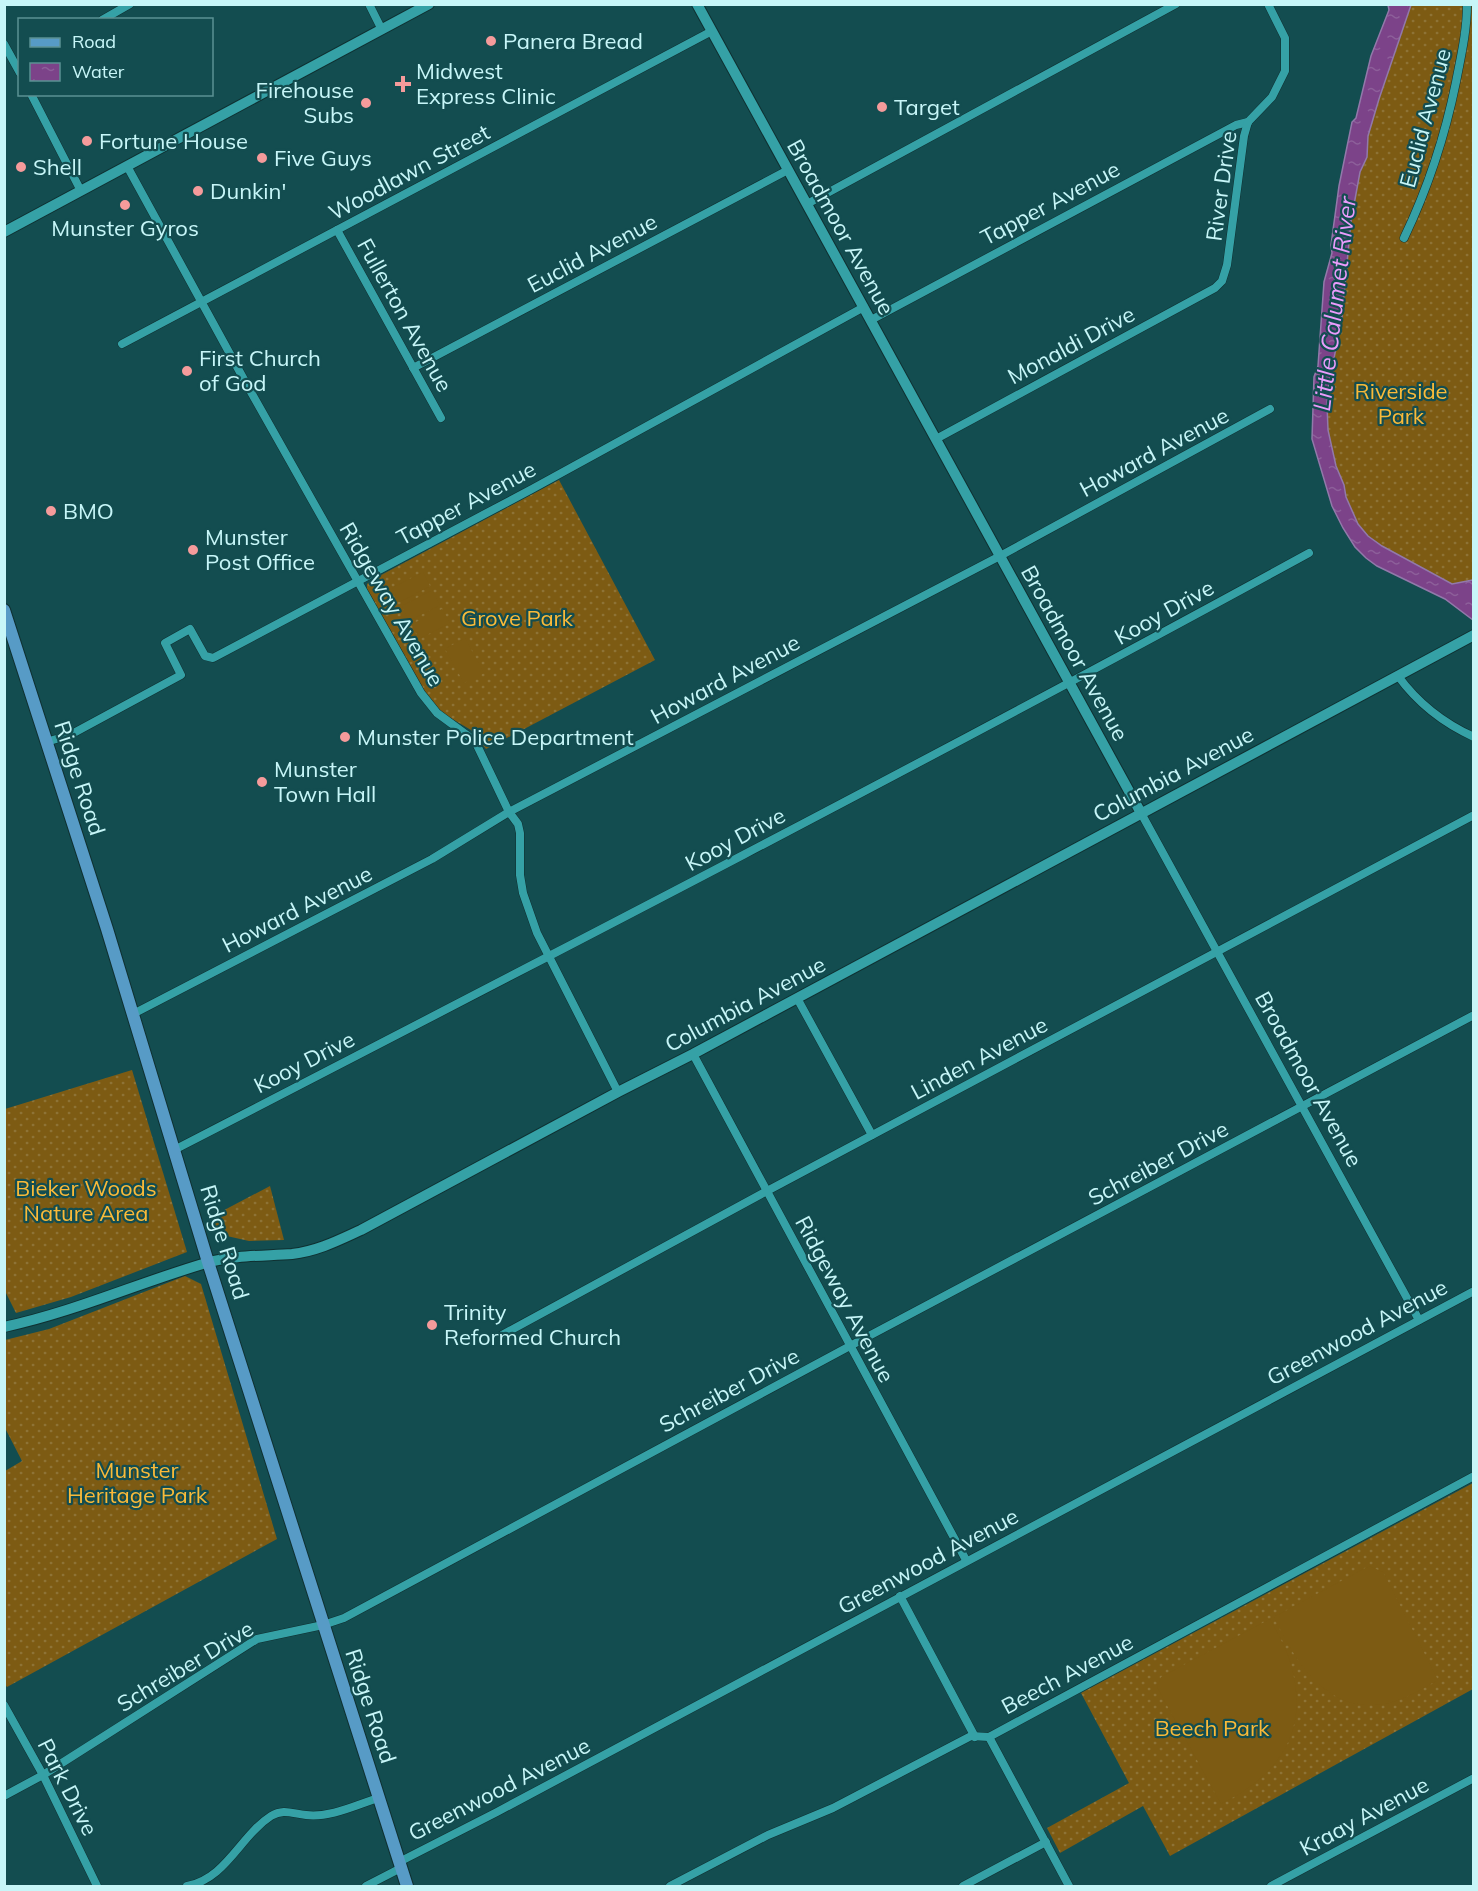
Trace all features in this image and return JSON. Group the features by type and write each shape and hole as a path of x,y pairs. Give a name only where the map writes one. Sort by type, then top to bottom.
{"main road":[{"name":"Ridge Road","path":"4,610 407,1887"}],"street":[{"path":"106,18 130,4"},
{"path":"369,4 382,30"},
{"path":"4,232 429,4"},
{"name":"Broadmoor Avenue","path":"697,4 1419,1320"},
{"path":"807,204 1176,4"},
{"name":"River Drive","path":"1222,281 1227,265 1242,146 1248,122 1272,97 1285,71 1285,38 1268,4"},
{"name":"Euclid Avenue","path":"1404,238 1420,205 1450,113 1467,25 1467,4"},
{"name":"Woodlawn Street","path":"122,344 712,31"},
{"path":"4,44 18,67"},
{"path":"32,96 81,191"},
{"name":"Tapper Avenue","path":"871,320 1236,125 1248,122"},
{"name":"Ridgeway Avenue","path":"127,166 421,693 437,713 475,741 509,812 518,824 523,893 537,933 618,1092"},
{"name":"Euclid Avenue","path":"413,368 788,170"},
{"name":"Fullerton Avenue","path":"337,230 441,418"},
{"name":"Monaldi Drive","path":"936,439 1215,288 1222,281"},
{"name":"Tapper Avenue","path":"46,742 70,735 181,675 165,643 190,629 205,656 213,658 532,489 864,308"},
{"name":"Howard Avenue","path":"133,1014 432,859 509,812 1000,556 1270,409"},
{"name":"Kooy Drive","path":"174,1150 1070,684 1309,553"},
{"name":"Columbia Avenue","path":"4,1327 86,1304 208,1262 324,1248 693,1054 1472,636"},
{"path":"1398,676 1409,691 1434,713 1473,737"},
{"name":"Linden Avenue","path":"502,1335 767,1191 1473,815"},
{"path":"798,998 872,1135"},
{"name":"Schreiber Drive","path":"4,1796 43,1775 257,1639 323,1625 344,1618 1473,1015"},
{"name":"Ridgeway Avenue","path":"693,1054 966,1560"},
{"name":"Greenwood Avenue","path":"366,1887 400,1865 497,1812 1473,1291"},
{"name":"Beech Avenue","path":"670,1887 768,1835 833,1808 971,1736 989,1737 1473,1476"},
{"path":"900,1596 975,1737"},
{"name":"Park Drive","path":"4,1705 43,1775 98,1887"},
{"path":"989,1737 1069,1887"},
{"name":"Kraay Avenue","path":"1271,1887 1473,1778"},
{"path":"187,1887 198,1884 227,1863 272,1815 290,1810 306,1815 327,1814 378,1798"},
{"path":"963,1887 1046,1842"}],"green space":[{"name":"Riverside Park","path":"1411,5 1473,5 1474,580 1452,584 1382,546 1368,536 1358,524 1336,466 1328,431 1329,384 1342,317 1351,221 1360,172 1367,157 1368,136 1379,99"},
{"name":"Grove Park","path":"559,480 655,660 486,749 471,730 437,710 424,695 367,590 367,584"},
{"path":"423,572 430,586 400,602 392,588"},
{"path":"432,590 440,605 409,621 402,606"},
{"path":"442,609 450,623 419,639 412,624"},
{"path":"465,638 484,673 464,683 445,649"},
{"name":"Bieker Woods Nature Area","path":"132,1070 187,1252 71,1297 16,1313 5,1291 5,1109"},
{"path":"270,1186 284,1240 249,1241 218,1234 213,1216"},
{"name":"Munster Heritage Park","path":"185,1276 201,1284 277,1539 7,1687 4,1683 5,1471 22,1461 5,1428 5,1340 49,1329"},
{"name":"Beech Park","path":"1473,1483 1473,1689 1170,1856 1143,1806 1060,1853 1047,1828 1129,1783 1081,1693"},
{"path":"1369,1566 1383,1572 1438,1680 1398,1700 1373,1705 1339,1698 1324,1689 1300,1663 1274,1617"},
{"path":"1270,1619 1285,1647 1296,1689 1296,1711 1292,1731 1285,1749 1274,1765 1259,1779 1221,1804 1157,1687 1161,1677"}],"water":[{"name":"Little Calumet River","path":"1388,5 1411,5 1379,99 1368,136 1367,157 1360,172 1351,221 1342,317 1329,384 1328,430 1336,466 1358,524 1368,536 1382,546 1452,584 1473,580 1473,620 1445,599 1377,566 1355,547 1332,506 1312,439 1314,377 1318,366 1324,282 1332,253 1331,245 1339,186 1352,122 1356,118 1371,56 1389,10"}],"place":[{"name":"Panera Bread","path":"491,41"},
{"name":"Midwest Express Clinic","path":"403,84"},
{"name":"Firehouse Subs","path":"366,103"},
{"name":"Target","path":"882,107"},
{"name":"Fortune House","path":"87,141"},
{"name":"Five Guys","path":"262,158"},
{"name":"Shell","path":"21,167"},
{"name":"Dunkin'","path":"198,191"},
{"name":"Munster Gyros","path":"125,205"},
{"name":"First Church of God","path":"187,371"},
{"name":"BMO","path":"51,511"},
{"name":"Munster Post Office","path":"193,550"},
{"name":"Munster Police Department","path":"345,737"},
{"name":"Munster Town Hall","path":"262,782"},
{"name":"Trinity Reformed Church","path":"432,1325"}]}
